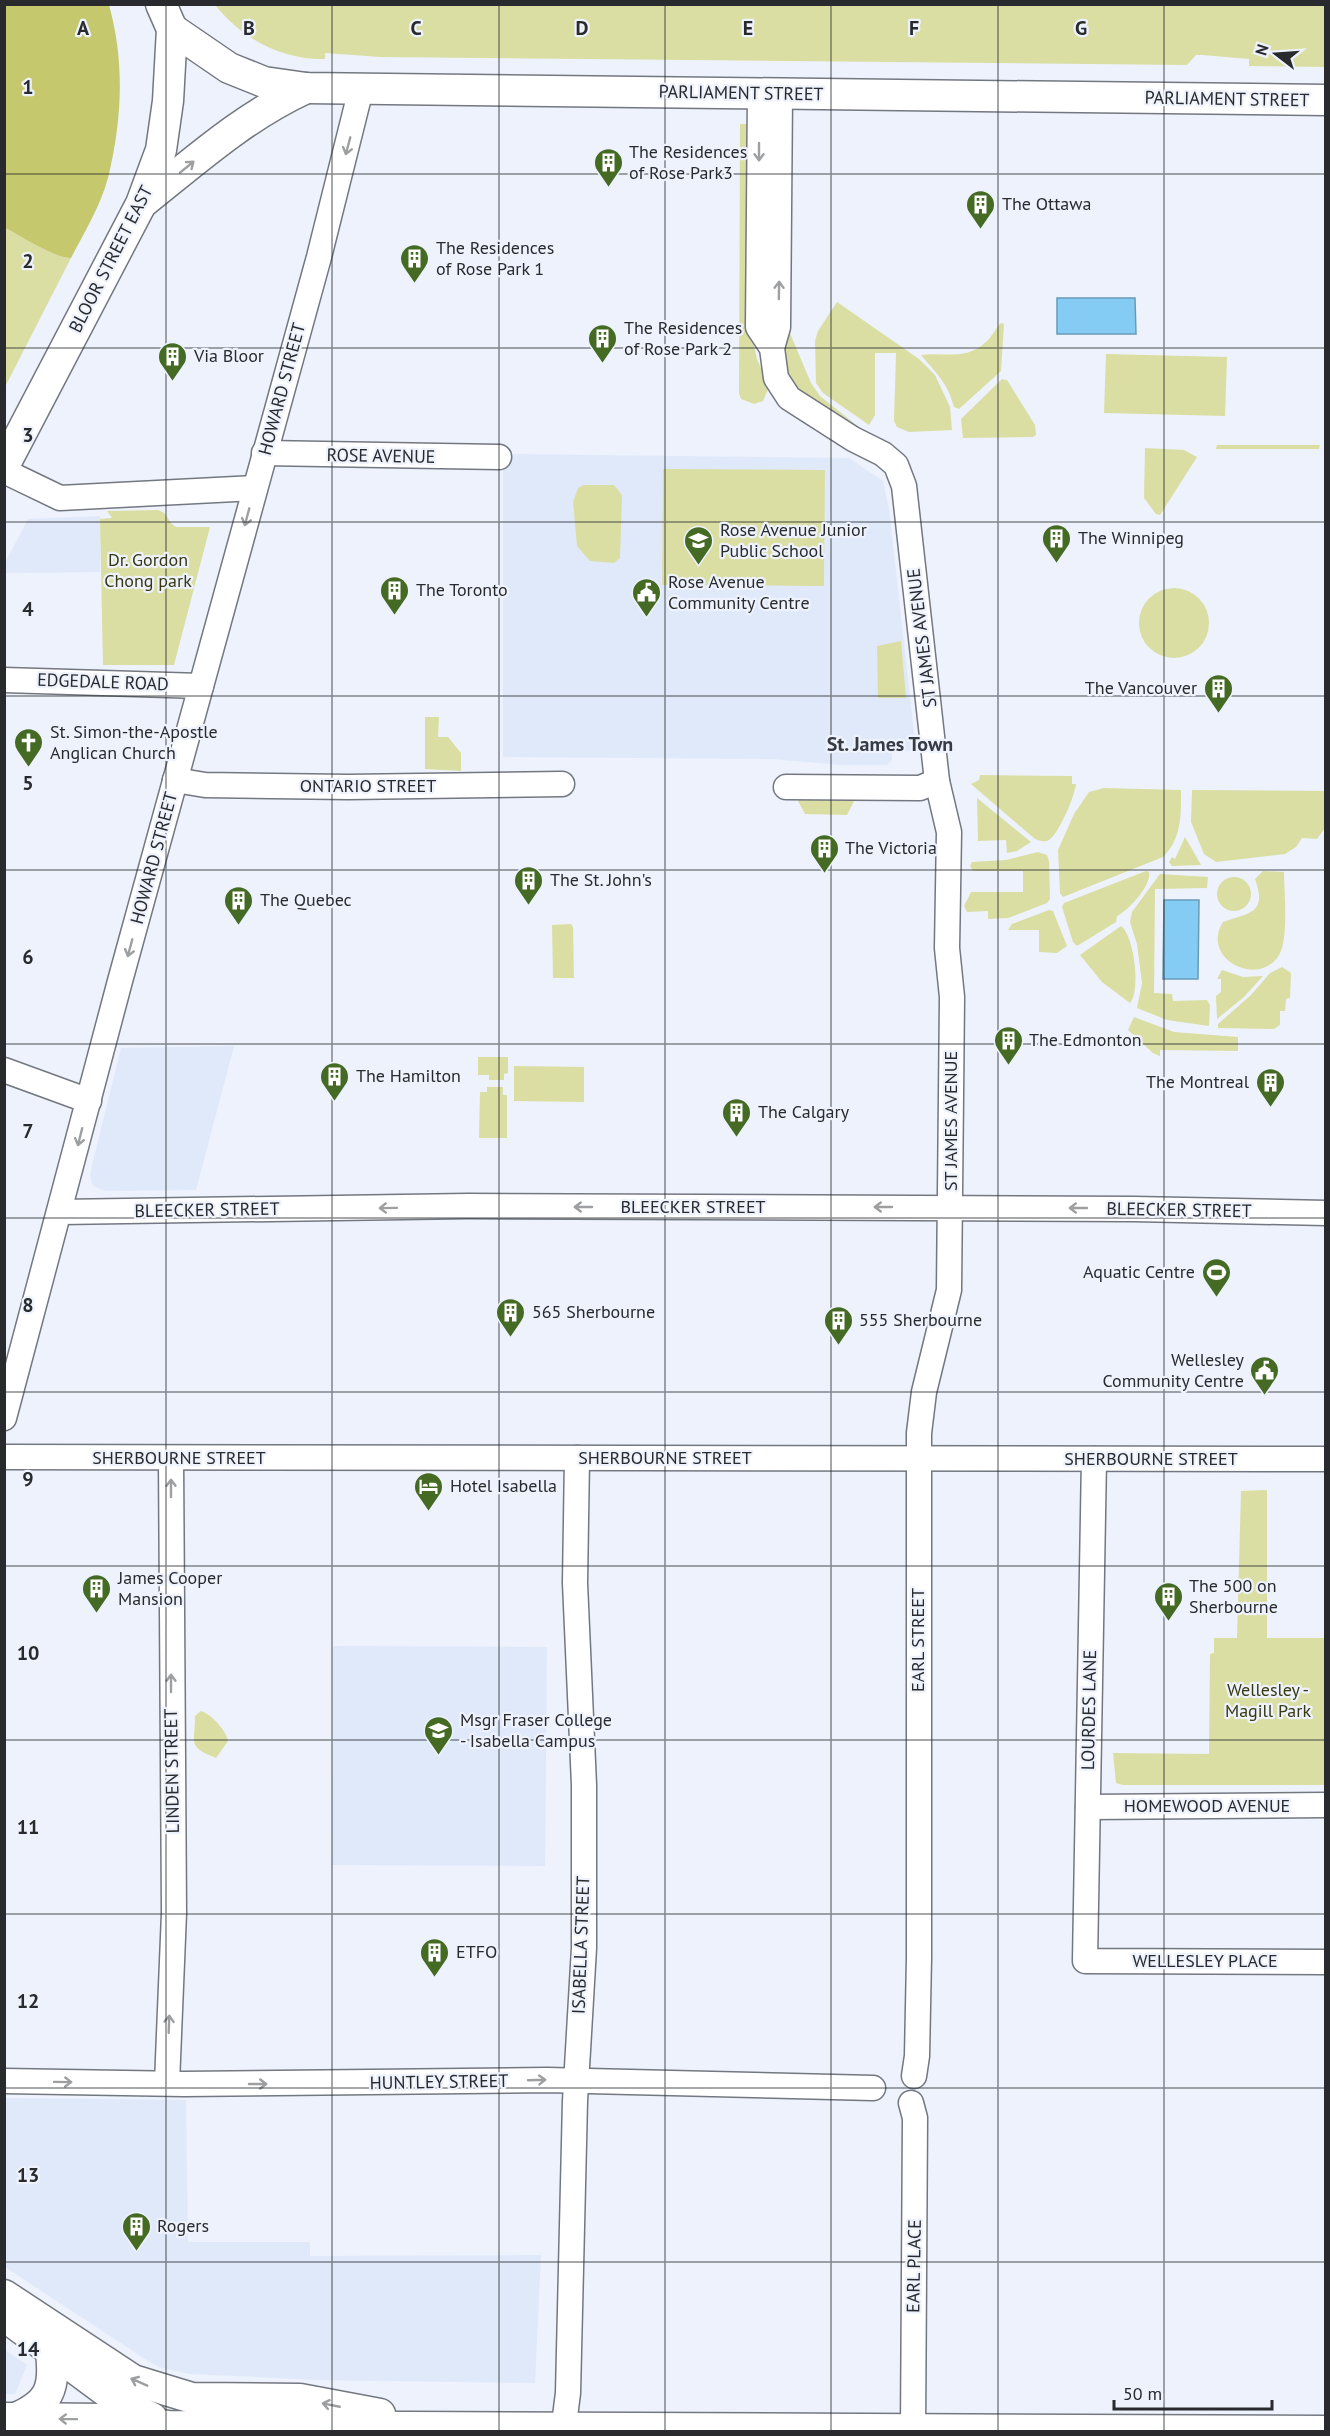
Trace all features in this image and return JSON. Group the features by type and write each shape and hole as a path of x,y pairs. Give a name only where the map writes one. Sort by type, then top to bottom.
{"main road":[{"name":"PARLIAMENT STREET","path":"166,17 229,68 264,82 306,88 1326,100"},
{"name":"BLOOR STREET EAST","path":"4,466 141,204 153,176 165,126 166,17"},
{"path":"141,204 228,133 276,102 306,88"},
{"path":"4,2295 134,2380 154,2389 192,2398 300,2399 451,2428"},
{"path":"4,2316 123,2404 164,2430"},
{"path":"10,2418 33,2411 49,2391 54,2377 51,2352"},
{"path":"10,2418 104,2419 164,2430 451,2428 1326,2431"}],"street":[{"name":"HOWARD STREET","path":"4,1418 175,780 319,257 361,89"},
{"name":"ST JAMES AVENUE","path":"770,94 758,327 772,348 776,378 789,398 853,439 883,454 896,465 904,486 937,781 949,832 947,948 952,996 951,1208"},
{"name":"ROSE AVENUE","path":"264,453 499,457"},
{"path":"4,471 60,498 255,488"},
{"name":"EDGEDALE ROAD","path":"4,680 201,686"},
{"name":"ONTARIO STREET","path":"175,780 205,785 348,787 562,784"},
{"path":"786,787 920,788 937,781"},
{"path":"4,1070 89,1101"},
{"name":"BLEECKER STREET","path":"60,1212 468,1206 951,1208 1326,1213"},
{"name":"EARL STREET","path":"914,2076 917,2056 919,1958 919,1433 924,1392 949,1290 951,1208"},
{"name":"SHERBOURNE STREET","path":"4,1457 1326,1459"},
{"name":"LINDEN STREET","path":"167,2083 174,1913 171,1458"},
{"name":"ISABELLA STREET","path":"564,2430 568,2393 576,2080 584,1948 584,1785 575,1591 577,1458"},
{"name":"LOURDES LANE","path":"1085,1961 1094,1459"},
{"name":"HOMEWOOD AVENUE","path":"1088,1807 1326,1805"},
{"name":"WELLESLEY PLACE","path":"1085,1961 1326,1962"},
{"name":"HUNTLEY STREET","path":"4,2081 167,2083 576,2080 873,2088"},
{"name":"EARL PLACE","path":"911,2103 915,2118 913,2430"}],"shaded area":[{"name":"Rose Avenue Junior Public School","path":"503,454 849,458 883,481 889,509 916,751 892,750 892,760 887,765 842,765 771,759 503,757"},
{"path":"100,516 100,572 5,573 5,563 28,519"},
{"path":"234,1046 196,1190 105,1191 93,1186 90,1174 121,1048"},
{"name":"Msgr Fraser College - Isabella Campus","path":"333,1646 547,1647 545,1866 332,1865"},
{"name":"Rogers","path":"4,2098 186,2100 188,2242 310,2242 310,2256 541,2255 535,2383 318,2380 190,2374 162,2368 148,2361 5,2267"},
{"path":"5,2350 27,2365 15,2394 5,2394"}],"green space":[{"path":"5,4 109,5 118,48 120,92 113,157 101,199 71,258 47,251 5,228"},
{"path":"215,5 1325,5 1325,67 1249,66 1249,59 1202,55 1196,55 1187,65 380,57 325,53 325,59 293,56 263,45 237,28"},
{"path":"740,124 752,124 752,337 757,359 769,387 763,401 754,404 741,399 739,393"},
{"path":"790,200 789,331 811,383 820,396 860,428 853,427 810,400 794,383 783,360"},
{"path":"5,228 47,251 71,258 5,387"},
{"path":"837,302 919,359 935,375 950,407 952,430 909,432 897,427 894,421 896,353 875,353 875,415 869,425 823,393 816,383 815,341 818,331"},
{"path":"1001,323 1004,324 1001,371 959,409 954,407 945,385 921,355 971,352 986,342"},
{"path":"1106,354 1227,357 1225,416 1104,413"},
{"path":"1002,379 1007,380 1035,425 1036,435 1033,437 963,438 961,419"},
{"path":"1217,445 1320,445 1319,449 1216,449"},
{"path":"1145,448 1184,450 1197,457 1160,515 1156,514 1144,498"},
{"path":"663,469 825,470 824,586 662,585"},
{"path":"584,485 614,485 622,495 620,558 614,563 590,561 577,546 573,502 578,488"},
{"name":"Dr. Gordon Chong park","path":"158,510 164,513 176,527 210,527 174,665 103,665 100,519 112,518 107,511"},
{"path":"1174,588 1187,591 1199,598 1206,610 1209,623 1206,636 1199,648 1187,655 1174,658 1161,655 1149,648 1142,636 1139,623 1142,610 1149,598 1161,591"},
{"path":"901,641 906,698 878,698 877,646"},
{"path":"425,717 439,717 438,737 448,737 461,753 461,771 425,769"},
{"path":"980,775 1072,776 1072,784 1076,784 1062,823 1049,840 1043,841 1035,839 971,784 979,780"},
{"path":"1104,788 1181,790 1179,826 1174,842 1163,857 1063,897 1060,893 1058,850 1074,814 1089,792"},
{"path":"1192,790 1325,791 1325,828 1317,839 1302,838 1296,847 1285,854 1216,862 1204,854 1191,822"},
{"path":"799,797 853,798 854,801 847,815 805,814 798,801"},
{"path":"977,798 1031,842 1017,851 1007,853 1006,840 978,841"},
{"path":"1185,837 1201,865 1172,866 1169,862 1172,857 1175,859"},
{"path":"1038,852 1047,855 1049,861 1050,899 1047,903 1008,918 988,919 988,911 967,912 964,906 971,892 1023,892 1023,871 973,871 970,866 972,862 1006,860"},
{"path":"1146,871 1149,872 1147,884 1133,903 1117,916 1116,922 1077,946 1073,942 1062,907 1064,903"},
{"path":"1263,871 1284,872 1284,938 1279,955 1270,965 1258,969 1246,969 1234,965 1225,957 1219,947 1218,935 1223,922 1248,914 1257,906 1259,899 1255,879"},
{"path":"1160,874 1208,877 1207,888 1155,889 1154,993 1172,994 1173,1001 1207,1000 1210,1005 1209,1026 1167,1020 1137,1008 1142,983 1137,944 1130,922 1132,912"},
{"path":"1234,877 1246,882 1251,894 1246,906 1234,911 1222,906 1217,894 1222,882"},
{"path":"1049,910 1053,911 1067,946 1057,953 1039,952 1039,930 1008,930 1012,924"},
{"path":"571,924 573,927 574,978 553,978 552,925"},
{"path":"1121,926 1126,931 1134,963 1135,987 1130,1003 1102,982 1080,955"},
{"path":"1282,967 1291,973 1290,998 1286,999 1285,1011 1280,1011 1280,1025 1274,1029 1218,1028 1218,1024 1251,995 1270,973"},
{"path":"1222,970 1243,977 1263,976 1244,997 1217,1019 1216,996 1221,992 1221,979 1217,979"},
{"path":"1134,1017 1174,1032 1238,1037 1238,1051 1160,1050 1160,1056 1153,1053 1128,1030"},
{"path":"478,1057 508,1057 508,1073 504,1074 504,1080 489,1080 489,1075 478,1075"},
{"path":"514,1066 584,1067 584,1102 514,1101"},
{"path":"487,1087 503,1087 503,1095 507,1095 507,1138 479,1138 480,1092 487,1092"},
{"name":"Wellesley - Magill Park","path":"1267,1490 1267,1638 1325,1638 1325,1785 1123,1785 1116,1783 1113,1753 1209,1754 1210,1654 1214,1653 1214,1638 1237,1638 1241,1491"},
{"path":"201,1711 218,1723 227,1737 228,1741 216,1758 200,1750 195,1743 195,1716"}],"water":[{"path":"1057,298 1135,298 1136,334 1057,334"},
{"path":"1164,900 1199,900 1198,979 1163,979"}],"place":[{"name":"The Residences of Rose Park3","path":"608,188"},
{"name":"The Ottawa","path":"981,230"},
{"name":"The Residences of Rose Park 1","path":"415,284"},
{"name":"The Residences of Rose Park 2","path":"603,364"},
{"name":"Via Bloor","path":"173,382"},
{"name":"The Winnipeg","path":"1057,564"},
{"name":"Rose Avenue Junior Public School","path":"699,566"},
{"name":"The Toronto","path":"395,616"},
{"name":"Rose Avenue Community Centre","path":"647,618"},
{"name":"The Vancouver","path":"1218,714"},
{"name":"St. Simon-the-Apostle Anglican Church","path":"29,768"},
{"name":"The Victoria","path":"824,874"},
{"name":"The St. John's","path":"529,906"},
{"name":"The Quebec","path":"239,926"},
{"name":"The Edmonton","path":"1008,1066"},
{"name":"The Hamilton","path":"335,1102"},
{"name":"The Montreal","path":"1270,1108"},
{"name":"The Calgary","path":"737,1138"},
{"name":"Aquatic Centre","path":"1216,1298"},
{"name":"565 Sherbourne","path":"511,1338"},
{"name":"555 Sherbourne","path":"838,1346"},
{"name":"Wellesley Community Centre","path":"1265,1396"},
{"name":"Hotel Isabella","path":"429,1512"},
{"name":"James Cooper Mansion","path":"97,1614"},
{"name":"The 500 on Sherbourne","path":"1168,1622"},
{"name":"Msgr Fraser College - Isabella Campus","path":"439,1756"},
{"name":"ETFO","path":"435,1978"},
{"name":"Rogers","path":"136,2252"}],"district":[{"name":"St. James Town","path":"890,744"}]}
